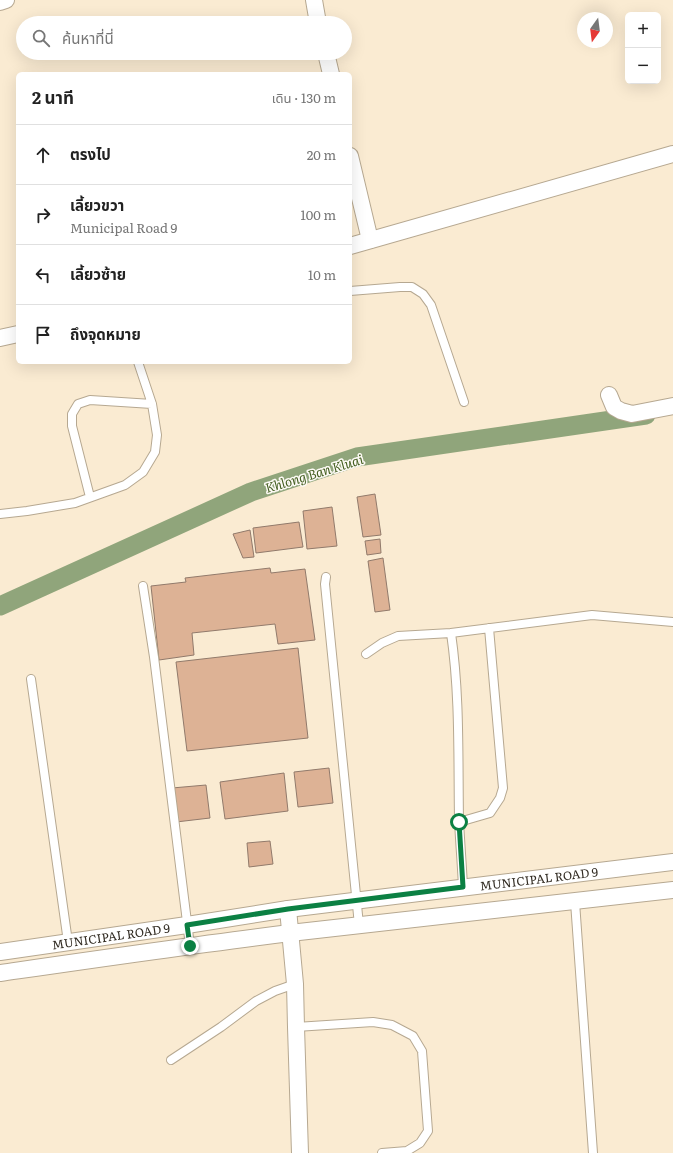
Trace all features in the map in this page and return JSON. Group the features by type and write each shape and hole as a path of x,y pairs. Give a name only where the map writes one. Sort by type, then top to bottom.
{"street":[{"path":"0,2 6,0"},
{"path":"314,0 316,16"},
{"path":"328,60 331,72"},
{"path":"352,245 673,154"},
{"path":"352,164 370,240"},
{"path":"0,338 16,334"},
{"path":"608,395 614,407 632,414 673,406"},
{"name":"MUNICIPAL ROAD 9","path":"0,952 288,909 673,862"},
{"name":"MUNICIPAL ROAD 9","path":"0,973 291,933 673,890"},
{"path":"288,909 295,984 300,1153"}],"lane":[{"path":"352,291 412,287 423,294 431,305 464,402"},
{"path":"0,514 75,503 125,485 143,472 156,452 157,435 152,404 139,364"},
{"path":"90,497 72,426 72,414 78,404 90,400 152,404"},
{"path":"326,577 325,584 360,925"},
{"path":"143,586 154,657 190,946"},
{"path":"366,654 398,636 452,633 592,615 673,622"},
{"path":"459,822 490,813 500,798 503,788 489,628"},
{"path":"452,633 458,705 459,822 463,887"},
{"path":"30,679 68,942"},
{"path":"575,902 593,1153"},
{"path":"171,1060 221,1027 256,1001 275,991 295,984"},
{"path":"296,1027 373,1022 392,1026 413,1036 422,1051 428,1131 420,1142 407,1151 382,1153"}],"building":[{"path":"375,494 381,535 363,537 357,497"},
{"path":"332,507 337,546 307,549 303,511"},
{"path":"299,522 303,547 256,553 253,528"},
{"path":"250,530 254,557 243,558 233,534"},
{"path":"380,539 381,553 367,555 365,541"},
{"path":"383,558 390,610 375,612 368,561"},
{"path":"270,568 271,573 305,569 315,640 278,644 275,624 192,633 194,655 159,660 151,586 186,582 185,578"},
{"path":"298,648 308,738 187,751 176,662"},
{"path":"329,768 333,803 298,807 294,772"},
{"path":"284,773 288,811 225,819 220,782"},
{"path":"206,785 210,818 176,822 172,788"},
{"path":"270,841 273,864 249,867 247,843"}],"waterway":[{"name":"Khlong Ban Kluai","path":"0,606 251,492 357,457 646,415"}],"route":[{"path":"190,946 187,925 288,909 463,887 459,822"}]}
